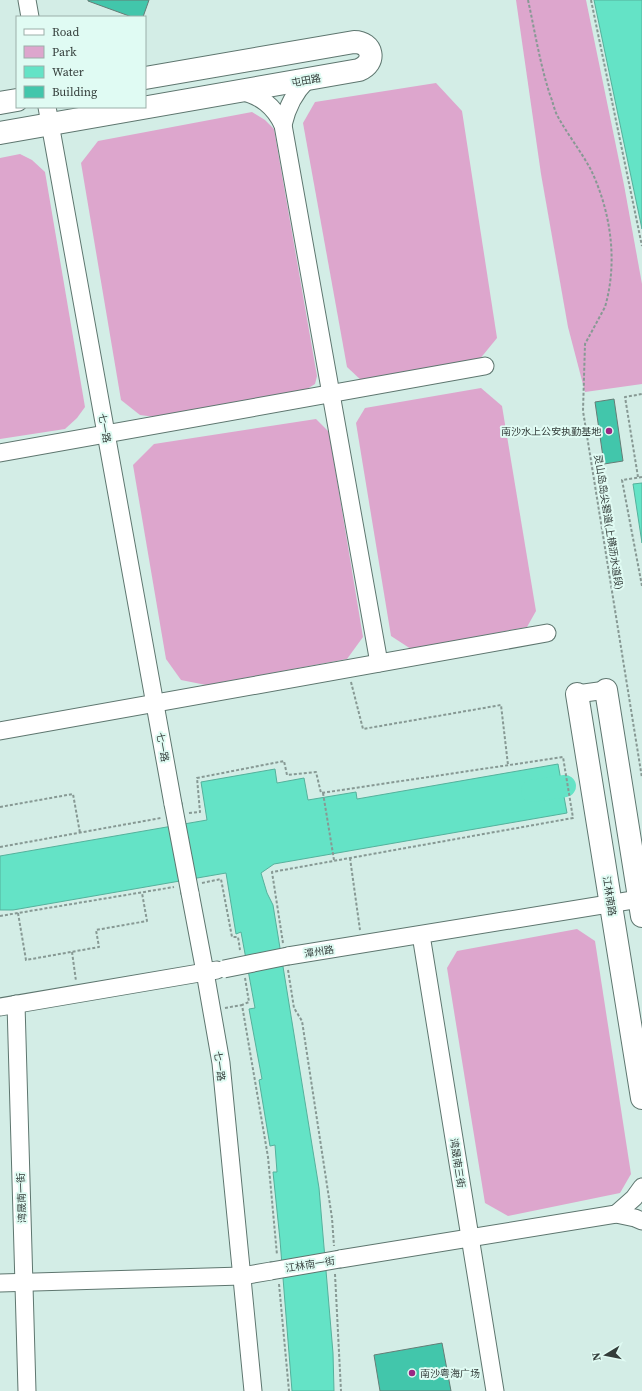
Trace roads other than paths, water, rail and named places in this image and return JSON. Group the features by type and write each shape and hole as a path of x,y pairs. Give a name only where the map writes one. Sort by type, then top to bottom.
{"main road":[{"name":"屯田路","path":"146,78 354,42 365,44 369,48 371,54 368,65 364,68 307,80 240,91 146,103"},
{"path":"0,103 16,100"},
{"name":"屯田路","path":"0,133 48,116 109,108"},
{"path":"606,690 641,908"},
{"name":"江林南路","path":"577,694 642,1098"}],"street":[{"path":"27,0 30,16"},
{"path":"283,125 291,100 307,80"},
{"path":"240,91 251,94 266,102 278,115 283,125 379,663"},
{"name":"七一路","path":"48,116 155,703 179,809 190,894 206,972 221,1063 253,1391"},
{"path":"0,453 485,366"},
{"path":"0,731 547,633"},
{"path":"577,694 606,690"},
{"name":"潭州路","path":"8,1006 611,904 641,908"},
{"name":"湾晟南三街","path":"421,935 495,1391"},
{"name":"湾晟南一街","path":"8,1006 24,1282 27,1391"},
{"path":"616,1214 630,1202 642,1187"},
{"path":"616,1214 626,1215 642,1221"},
{"name":"江林南一街","path":"0,1283 242,1276 616,1214"}],"water":[{"path":"594,0 642,0 642,229"},
{"path":"642,483 642,543 633,484"},
{"path":"558,764 567,813 274,864 261,873 267,893 273,905 319,1188 333,1353 334,1391 292,1391 273,1172 277,1172 275,1145 270,1146 259,1080 262,1079 249,1009 255,1008 241,932 236,934 226,873 13,910 0,910 0,856 207,820 201,782 275,769 277,783 304,778 308,800 356,792 357,799"}],"waterway":[{"path":"532,791 565,786"}],"place":[{"name":"南沙水上公安执勤基地","path":"609,431"},
{"name":"南沙粤海广场","path":"412,1373"}]}
